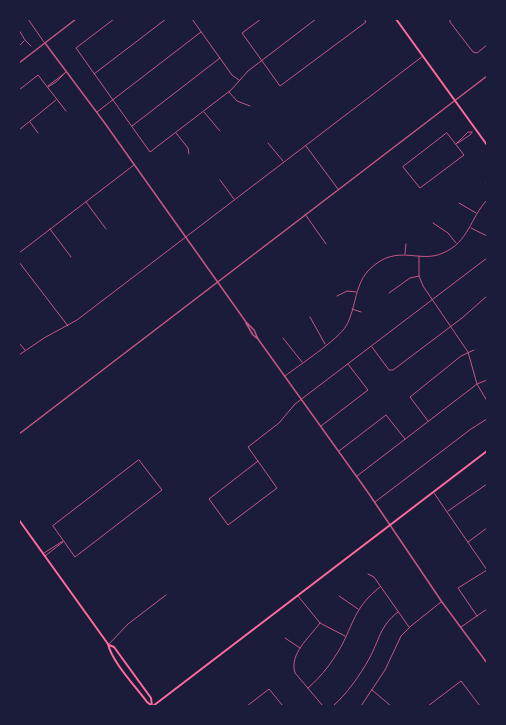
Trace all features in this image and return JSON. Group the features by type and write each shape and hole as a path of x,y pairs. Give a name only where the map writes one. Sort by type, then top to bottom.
{"main road":[{"path":"396,19 487,145"},
{"path":"153,706 487,450"},
{"path":"19,520 108,644 109,651 147,702 153,706"},
{"path":"108,644 114,647 136,677 151,698 153,706"}],"street":[{"path":"28,19 44,43 97,112 135,165 185,238 246,322 247,327 258,338 357,476 442,602 487,663"},
{"path":"19,62 76,19"},
{"path":"114,19 76,48 150,152 229,92 246,72 316,19"},
{"path":"94,74 166,19"},
{"path":"192,19 232,75 239,81"},
{"path":"261,19 242,33 280,86 366,22 364,19"},
{"path":"450,19 475,53 487,45"},
{"path":"19,30 24,40 31,46"},
{"path":"97,112 201,32"},
{"path":"19,46 24,40"},
{"path":"19,356 44,338 68,326 422,56"},
{"path":"131,126 220,58"},
{"path":"47,87 61,74 66,72"},
{"path":"47,87 56,82 66,72"},
{"path":"19,90 38,75 66,111"},
{"path":"19,434 487,76"},
{"path":"229,92 238,101 250,106"},
{"path":"19,130 57,100"},
{"path":"204,111 220,131"},
{"path":"30,122 38,132"},
{"path":"176,132 188,148 189,154"},
{"path":"468,132 472,132 462,142 456,144 468,132"},
{"path":"447,133 456,144 464,155 420,188 404,167 447,133"},
{"path":"268,143 283,162"},
{"path":"305,145 338,189"},
{"path":"19,253 135,165"},
{"path":"220,180 235,200"},
{"path":"285,376 325,345 346,326 364,275 372,266 388,257 405,254 434,256 444,253 465,236 476,213 487,200"},
{"path":"86,202 106,229"},
{"path":"459,203 476,213"},
{"path":"305,214 326,244"},
{"path":"433,223 448,233 457,244"},
{"path":"470,228 487,236"},
{"path":"50,229 72,257"},
{"path":"405,254 406,244"},
{"path":"419,255 419,276 423,286 468,352 477,384 487,401"},
{"path":"258,462 209,499 228,525 277,488 248,447 279,423 302,399 487,258"},
{"path":"19,262 68,326"},
{"path":"389,293 410,278 419,276"},
{"path":"337,296 347,291 357,292"},
{"path":"371,346 391,371 451,326 487,296"},
{"path":"352,309 361,312"},
{"path":"310,317 325,345"},
{"path":"284,338 302,363"},
{"path":"19,343 25,351"},
{"path":"429,422 410,397 468,352 474,350"},
{"path":"321,426 368,390 348,364"},
{"path":"357,476 477,384 487,380"},
{"path":"339,451 386,415 405,440"},
{"path":"375,502 471,429 487,419"},
{"path":"139,460 162,490 75,556 64,541 53,526 139,460"},
{"path":"447,512 487,484"},
{"path":"433,492 487,570 458,588 477,616"},
{"path":"468,542 487,528"},
{"path":"44,555 56,545 64,541"},
{"path":"44,555 58,547 64,541"},
{"path":"368,574 374,577 409,627"},
{"path":"308,688 324,672 345,636 358,609 365,600 380,587"},
{"path":"108,644 128,624 166,595"},
{"path":"297,596 320,624 345,636"},
{"path":"339,596 358,609"},
{"path":"361,706 385,670 399,640 409,627 442,602"},
{"path":"460,627 487,609"},
{"path":"333,706 340,700 369,659 384,625 398,612"},
{"path":"320,624 301,648 293,661 295,673 323,706"},
{"path":"285,638 301,648"},
{"path":"428,706 461,681 480,706"},
{"path":"247,706 269,689 283,706"},
{"path":"372,689 391,706"}]}
